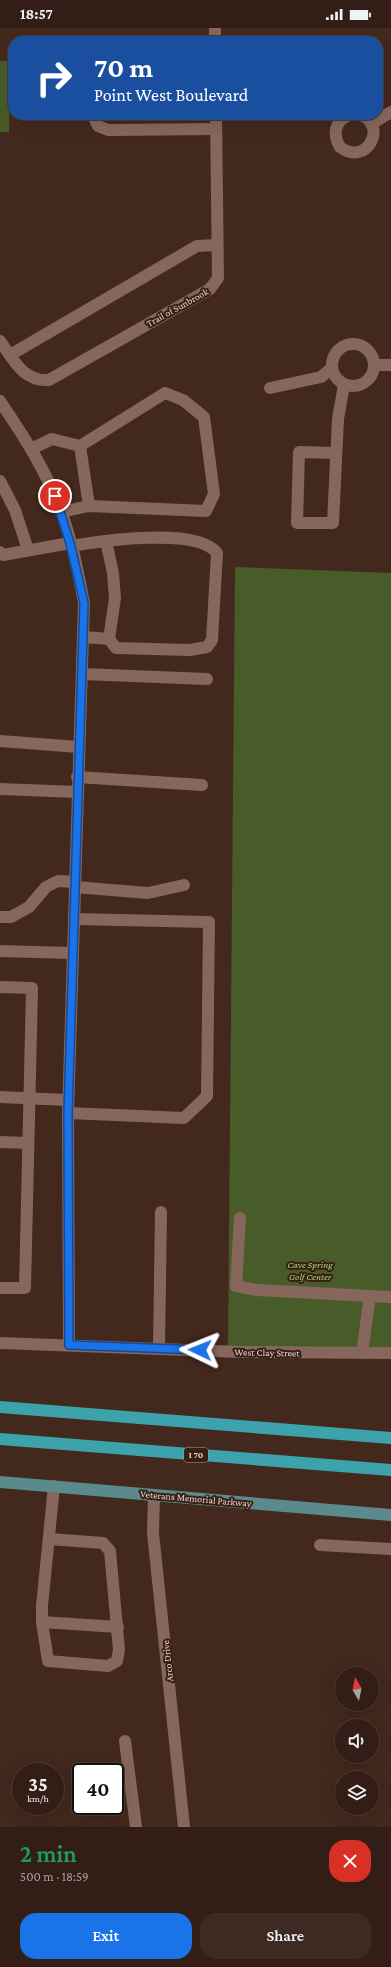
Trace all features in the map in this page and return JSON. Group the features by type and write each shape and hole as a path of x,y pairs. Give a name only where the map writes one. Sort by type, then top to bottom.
{"highway":[{"path":"0,1407 391,1438"},
{"name":"I 70","path":"0,1439 391,1470"}],"main road":[{"name":"Veterans Memorial Parkway","path":"0,1482 391,1515"}],"street":[{"path":"95,120 98,126 108,130 216,129"},
{"name":"Trail of Sunbrook","path":"0,341 20,369 30,378 39,381 49,380 210,289 218,278 216,120"},
{"path":"342,120 339,122 335,134 340,147 346,151 358,152 369,147 374,136 372,124 369,120"},
{"path":"372,124 378,120"},
{"path":"10,355 197,246 217,245"},
{"path":"351,344 364,347 373,358 373,372 364,383 350,387 344,385 333,375 332,368 334,355 344,346 351,344"},
{"path":"374,365 391,365"},
{"path":"270,388 321,376 332,368"},
{"path":"335,453 299,452 297,523 333,523 335,453 338,419 344,385"},
{"path":"31,449 52,439 80,446 165,393 183,400 204,417 214,494 206,511 89,506 62,512"},
{"path":"0,401 31,449 62,512 71,544 84,603 84,637 77,777 74,919 71,953 68,1100 69,1345"},
{"path":"80,446 89,506"},
{"path":"0,480 16,510 28,550"},
{"path":"0,552 3,555 28,550 124,538 186,540 204,543 213,547 217,553 212,640 207,647 190,650 116,648 109,639 84,637"},
{"path":"106,541 116,598 109,639"},
{"path":"82,674 206,679"},
{"path":"0,741 78,747"},
{"path":"77,777 202,785"},
{"path":"0,789 77,792"},
{"path":"0,917 11,917 29,907 46,887 58,881 75,885 148,893 184,885"},
{"path":"68,1113 184,1118 207,1096 209,922 74,919"},
{"path":"0,951 71,953"},
{"path":"0,987 32,988 25,1288 0,1288"},
{"path":"0,1097 68,1100"},
{"path":"0,1142 28,1143"},
{"path":"159,1348 161,1212"},
{"path":"240,1218 236,1286 257,1290 391,1297"},
{"path":"362,1353 370,1296"},
{"name":"West Clay Street","path":"0,1342 240,1352 391,1353"},
{"path":"49,1539 103,1543 110,1551 119,1650 117,1661 108,1666 48,1660 42,1622 49,1539 54,1486"},
{"name":"Arco Drive","path":"154,1494 153,1533 184,1827"},
{"path":"320,1545 391,1549"},
{"path":"42,1622 118,1627"},
{"path":"125,1741 136,1827"}],"green space":[{"path":"0,61 8,61 9,132 0,132"},
{"name":"Cave Spring Golf Center","path":"235,567 391,573 391,1357 228,1351"}],"route":[{"path":"55,496 62,512 84,603 75,887 71,953 68,1113 69,1345 200,1350"}]}
